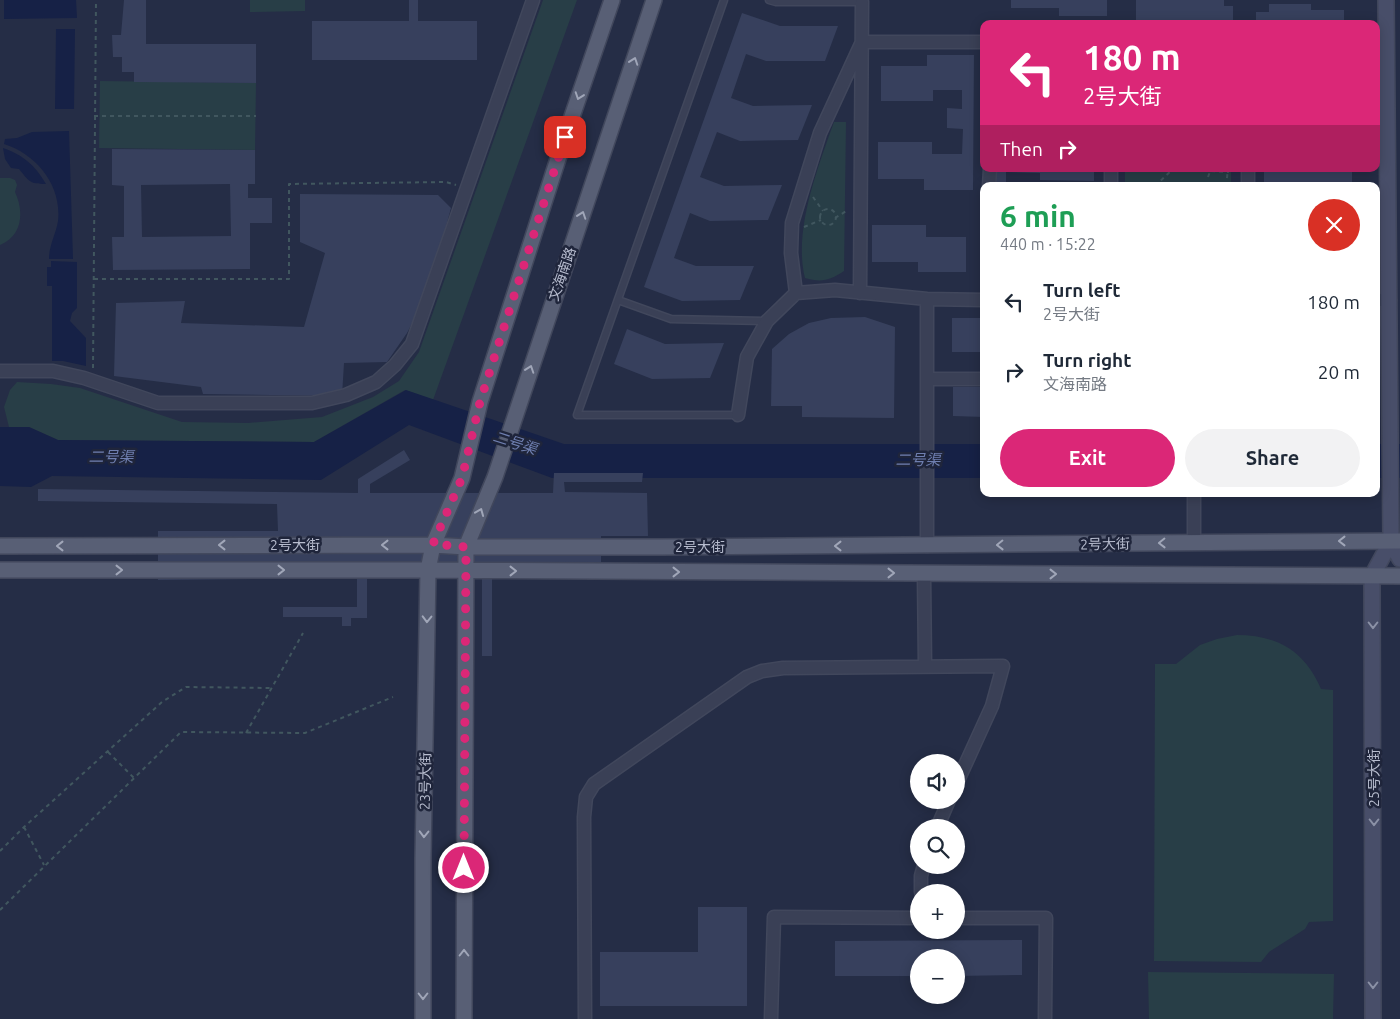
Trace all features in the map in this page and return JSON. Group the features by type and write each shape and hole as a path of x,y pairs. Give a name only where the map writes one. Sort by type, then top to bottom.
{"main road":[{"path":"433,544 462,478 480,402 565,137 612,0"},
{"name":"文海南路","path":"466,547 495,477 514,415 654,0"},
{"name":"25号大街","path":"1386,0 1382,75 1383,300 1390,434 1391,496 1400,559"},
{"name":"25号大街","path":"1373,1019 1372,576 1396,541"},
{"name":"2号大街","path":"0,546 433,544 466,547 927,546 1396,541"},
{"name":"23号大街","path":"423,1019 423,858 428,570 433,544"},
{"path":"464,1019 466,547"},
{"name":"2号大街","path":"0,570 428,570 1400,576"}],"street":[{"path":"0,371 53,372 93,381 158,402 312,402 346,396 376,382 395,365 412,344 533,0"},
{"path":"860,293 862,2"},
{"path":"862,42 980,42"},
{"path":"796,293 791,254 792,223 820,133 862,42"},
{"path":"738,415 747,357 768,322 796,293 835,290 927,299 980,300"},
{"path":"927,299 927,546"},
{"path":"927,379 980,379"},
{"path":"1194,497 1194,542"},
{"path":"924,574 925,666"},
{"path":"585,1019 584,817 586,797 594,784 747,677 762,671 782,668 1003,666 992,706 965,765"},
{"path":"771,1019 774,917 910,918"},
{"path":"965,918 1046,918 1046,1019"}],"lane":[{"path":"724,0 577,415 738,415"},
{"path":"769,0 776,2 862,2"},
{"path":"618,300 671,319 768,322"}],"path":[{"path":"93,381 96,0"},
{"path":"94,116 256,116"},
{"path":"1159,182 1167,172"},
{"path":"1208,177 1210,172"},
{"path":"94,279 289,279 289,184 446,182 466,189"},
{"path":"803,189 816,199 823,210"},
{"path":"820,220 828,225 833,223 835,218 835,214 831,210 823,210"},
{"path":"820,220 823,210"},
{"path":"792,232 820,220"},
{"path":"246,733 303,632"},
{"path":"0,851 162,702 186,687 271,688"},
{"path":"0,910 181,732 305,733 393,697"},
{"path":"108,752 134,778"},
{"path":"24,827 45,866"}],"shaded area":[{"path":"250,0 305,0 305,11 250,12"},
{"path":"543,0 577,0 433,400 405,390 314,442 58,440 29,427 9,427 4,407 10,390 17,382 80,388 182,422 248,423 322,417 373,397 399,381 419,352"},
{"path":"100,81 256,83 255,150 99,148"},
{"path":"834,122 846,122 844,271 834,277 816,280 805,278 802,260 802,240 809,199"},
{"path":"1125,172 1231,172 1231,182 1125,182"},
{"path":"0,178 15,180 17,185 15,192 20,207 20,215 17,229 13,236 0,245"},
{"path":"1237,635 1265,638 1288,648 1307,665 1321,689 1333,690 1333,921 1309,922 1305,929 1269,952 1261,962 1154,961 1155,664 1176,664 1200,645"},
{"path":"1148,972 1334,974 1333,1019 1149,1019"}],"water":[{"path":"4,0 76,0 77,18 4,19"},
{"path":"56,29 75,29 74,109 55,109"},
{"path":"69,131 73,259 49,259 58,221 56,195 51,183 36,163 27,155 4,144 5,139 17,138 32,132"},
{"path":"3,148 17,154 28,162 46,184 33,182 27,179 19,169 11,168 5,159"},
{"path":"51,261 77,262 77,308 72,313 70,321 86,338 86,366 63,361 52,361 52,286 47,286 47,267 51,267"},
{"name":"二号渠","path":"406,390 564,444 980,444 980,478 552,478 409,425 321,480 52,476 31,487 0,486 0,427 29,427 58,440 314,442"},
{"path":"1380,444 1400,444 1400,478 1380,478"}],"building":[{"path":"124,0 146,0 146,44 256,44 256,83 134,82 134,72 122,72 122,57 113,57 112,35 121,35"},
{"path":"409,0 418,0 418,21 477,21 477,60 312,60 312,21 409,21"},
{"path":"1011,0 1107,0 1107,16 1059,16 1059,8 1011,8"},
{"path":"1136,0 1224,0 1224,6 1233,6 1233,20 1136,20"},
{"path":"1269,4 1311,4 1311,10 1344,10 1344,20 1256,20 1256,12 1269,12"},
{"path":"742,13 780,26 838,26 825,61 766,61 746,54 731,98 753,106 812,105 798,140 740,141 717,132 700,177 724,186 782,185 768,220 710,221 690,213 674,258 696,266 754,266 740,300 682,301 644,287"},
{"path":"927,55 974,55 973,190 924,190 924,179 878,179 878,142 932,142 932,154 962,154 963,129 947,128 947,108 962,109 962,90 933,90 933,101 881,101 881,66 927,66"},
{"path":"112,149 255,150 255,184 248,184 248,198 272,198 272,223 250,223 250,269 113,270 112,237 124,237 124,186 112,185","holes":["230,184 231,236 142,237 141,185"]},
{"path":"996,172 1006,172 1006,182 996,182"},
{"path":"1006,172 1094,172 1094,181 1040,180 1040,173"},
{"path":"1264,172 1352,172 1352,182 1264,182"},
{"path":"300,194 438,195 451,208 428,293 407,333 387,362 344,363 342,396 203,394 201,387 114,376 116,303 185,301 181,323 304,327 325,253 300,242"},
{"path":"872,225 926,225 926,237 966,237 966,272 918,272 918,262 872,262"},
{"path":"865,317 895,327 894,418 802,417 802,406 771,406 772,349 789,334 809,323 831,318"},
{"path":"952,318 980,318 980,352 952,352"},
{"path":"627,329 665,344 724,343 710,378 652,379 614,364"},
{"path":"953,387 980,387 980,417 953,416"},
{"path":"404,450 410,460 370,484 370,493 553,493 554,473 643,473 642,482 564,482 565,492 647,493 648,536 601,536 601,577 492,577 492,656 482,656 482,577 367,577 367,618 351,618 351,626 342,626 342,617 283,617 283,607 357,607 357,578 158,580 158,531 278,531 277,504 38,501 38,489 358,493 358,479"},
{"path":"698,907 747,907 747,1006 600,1006 600,952 698,952"},
{"path":"1022,940 1022,975 965,976 965,949 910,949 910,976 835,976 835,941"}],"route":[{"path":"464,868 466,547 433,544 462,478 480,402 565,137"}]}
